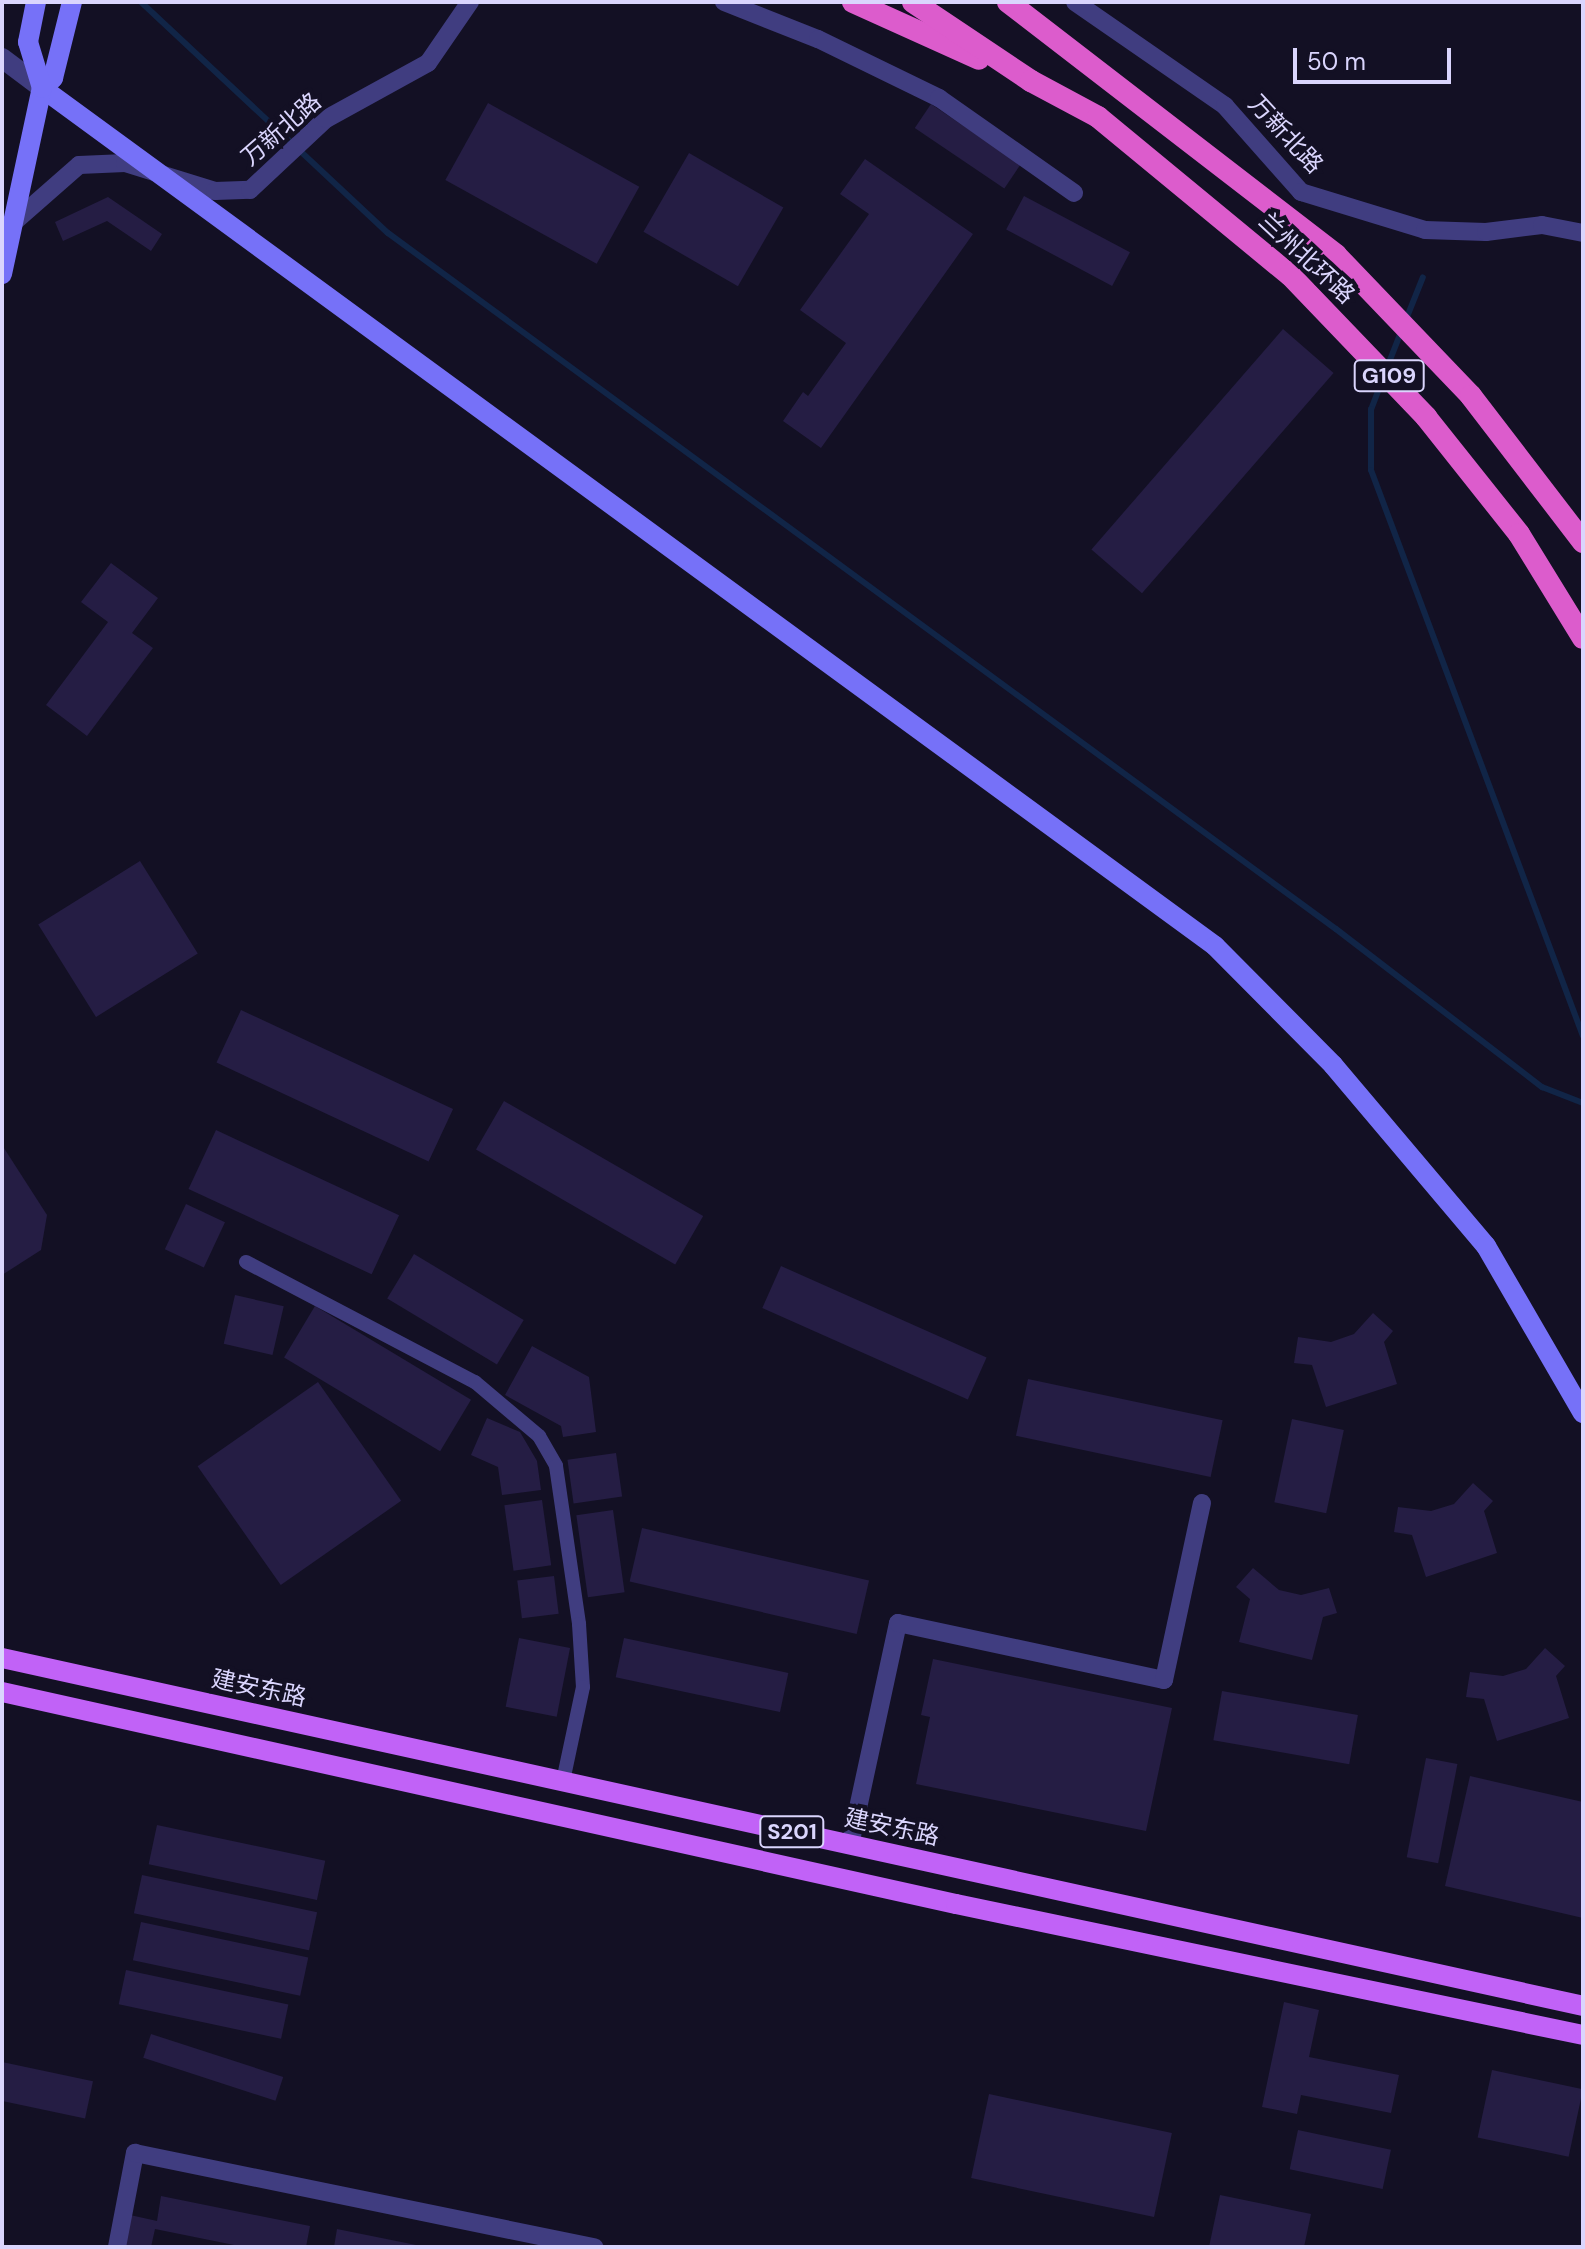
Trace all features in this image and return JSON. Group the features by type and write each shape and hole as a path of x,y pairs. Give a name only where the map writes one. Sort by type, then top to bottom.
{"highway":[{"path":"853,2 1031,81"},
{"name":"兰州北环路","path":"913,2 1031,81 1098,117 1243,232 1361,345 1519,534 1583,638"},
{"name":"兰州北环路","path":"1017,6 1284,210 1368,286 1462,387 1583,542"}],"main road":[{"path":"2,274 42,88 28,42 34,4"},
{"path":"42,88 53,78 72,7"},
{"path":"42,88 174,180 1215,946 1333,1065 1486,1246 1583,1413"},
{"name":"建安东路","path":"2,1658 1583,2006"},
{"name":"S201","path":"2,1692 956,1904 1583,2035"}],"street":[{"name":"万新北路","path":"13,223 79,165 125,163 215,191 250,190 316,128 428,63 470,2"},
{"path":"724,2 818,39 939,98 1074,193"},
{"name":"万新北路","path":"1075,2 1225,106 1301,192 1425,230 1486,232 1542,225 1583,233"},
{"path":"2,58 42,88"},
{"path":"246,1262 475,1382 539,1436 556,1466 579,1624 583,1687 563,1781"},
{"path":"850,1845 898,1623 1164,1680 1202,1503"},
{"path":"117,2247 135,2153 512,2239 594,2247"}],"building":[{"path":"488,103 639,187 597,264 445,180"},
{"path":"931,104 1021,164 1004,188 915,128"},
{"path":"689,153 783,208 738,286 644,232"},
{"path":"865,159 973,234 821,448 783,421 803,392 808,396 846,343 800,310 869,214 840,194"},
{"path":"1024,196 1130,252 1112,286 1006,230"},
{"path":"108,197 162,234 151,251 107,221 63,241 55,222"},
{"path":"1283,329 1334,373 1142,593 1091,549"},
{"path":"111,563 158,598 132,633 153,648 87,736 46,705 108,622 81,602"},
{"path":"140,861 198,953 96,1017 38,925"},
{"path":"241,1010 453,1109 429,1161 216,1063"},
{"path":"504,1101 703,1216 675,1264 476,1149"},
{"path":"216,1130 399,1215 372,1274 189,1189"},
{"path":"2,1145 47,1215 41,1250 2,1275"},
{"path":"186,1204 225,1222 204,1267 165,1249"},
{"path":"414,1254 524,1320 497,1364 387,1299"},
{"path":"781,1266 987,1358 968,1400 762,1308"},
{"path":"235,1295 284,1306 272,1355 224,1344"},
{"path":"315,1306 471,1400 440,1451 284,1357"},
{"path":"1373,1313 1393,1331 1384,1342 1397,1384 1326,1407 1312,1365 1294,1363 1298,1337 1331,1342 1354,1334"},
{"path":"532,1346 589,1377 596,1432 563,1437 561,1426 505,1395"},
{"path":"1028,1379 1223,1420 1211,1477 1016,1436"},
{"path":"318,1382 401,1501 281,1585 198,1466"},
{"path":"487,1418 520,1432 537,1461 541,1490 502,1495 498,1467 471,1455"},
{"path":"1292,1419 1344,1430 1326,1513 1274,1502"},
{"path":"616,1453 622,1497 574,1503 567,1460"},
{"path":"1473,1483 1493,1501 1484,1511 1497,1553 1426,1577 1412,1535 1394,1532 1398,1507 1431,1511 1454,1504"},
{"path":"542,1500 551,1565 514,1571 504,1505"},
{"path":"613,1510 625,1592 588,1597 576,1515"},
{"path":"642,1528 869,1580 857,1634 630,1582"},
{"path":"1253,1568 1279,1590 1301,1595 1329,1588 1337,1613 1323,1617 1312,1660 1239,1642 1250,1599 1236,1587"},
{"path":"554,1576 559,1614 522,1618 517,1581"},
{"path":"519,1638 570,1648 557,1717 506,1707"},
{"path":"624,1638 788,1673 780,1712 616,1677"},
{"path":"1545,1648 1565,1666 1556,1676 1569,1718 1497,1741 1484,1699 1466,1697 1470,1672 1503,1676 1526,1669"},
{"path":"933,1659 1172,1708 1146,1831 916,1784 930,1717 921,1715"},
{"path":"1222,1691 1358,1715 1349,1764 1213,1740"},
{"path":"1426,1758 1457,1764 1438,1863 1407,1857"},
{"path":"1470,1776 1583,1802 1583,1918 1445,1886"},
{"path":"157,1825 325,1861 317,1900 149,1864"},
{"path":"142,1875 317,1912 309,1950 134,1913"},
{"path":"141,1922 308,1958 300,1996 133,1960"},
{"path":"126,1970 288,2005 281,2039 119,2004"},
{"path":"1284,2002 1319,2010 1309,2057 1399,2075 1391,2113 1301,2095 1297,2114 1262,2107"},
{"path":"151,2034 283,2077 275,2101 143,2058"},
{"path":"2,2062 93,2081 85,2119 2,2101"},
{"path":"1492,2070 1583,2089 1569,2157 1478,2137"},
{"path":"989,2094 1172,2133 1154,2217 971,2178"},
{"path":"1298,2130 1391,2150 1383,2189 1290,2169"},
{"path":"1220,2195 1311,2214 1304,2247 1209,2247"},
{"path":"161,2196 310,2226 306,2247 244,2247 155,2229 151,2247 123,2247 130,2215 157,2221"},
{"path":"337,2229 421,2246 421,2247 334,2247"}],"waterway":[{"path":"141,2 388,233 1336,929 1542,1087 1583,1103"},
{"path":"1405,322 1423,277"},
{"path":"1386,370 1401,332"},
{"path":"1382,381 1371,409 1371,470 1583,1036"}]}
